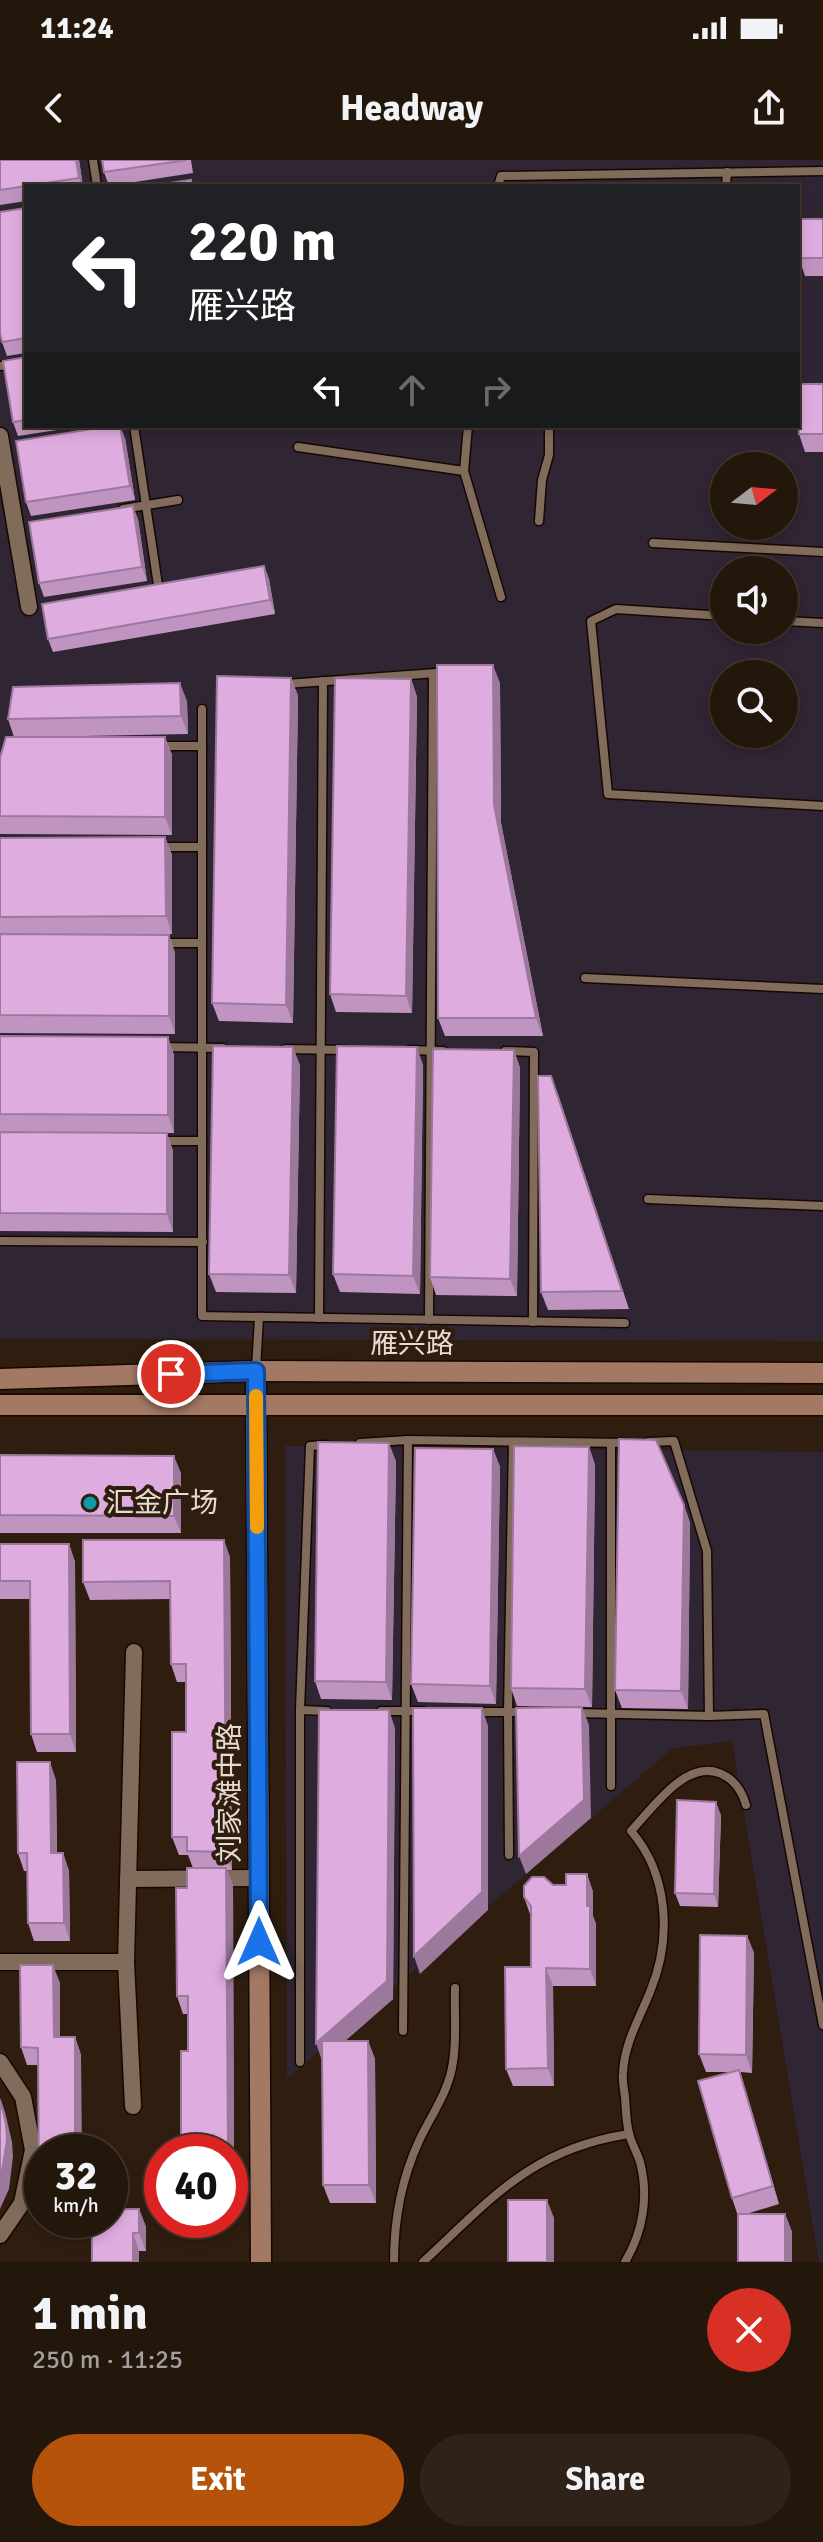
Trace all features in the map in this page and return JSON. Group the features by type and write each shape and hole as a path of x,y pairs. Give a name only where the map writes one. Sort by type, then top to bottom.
{"main road":[{"name":"雁兴路","path":"0,1379 256,1371 823,1373"},
{"name":"刘家滩中路","path":"256,1371 261,2262"},
{"path":"0,1405 823,1405"}],"street":[{"path":"6,442 22,526 29,607"},
{"path":"133,2106 126,1962 134,1652"},
{"path":"128,1879 259,1878"},
{"path":"0,1962 126,1962"},
{"path":"0,2062 23,2097 33,2150 22,2203 0,2235"}],"lane":[{"path":"93,160 97,184"},
{"path":"499,184 501,176 823,171"},
{"path":"726,184 727,172"},
{"path":"546,175 547,184"},
{"path":"0,366 24,362"},
{"path":"134,428 158,585"},
{"path":"468,428 464,471 501,597"},
{"path":"539,521 542,480 549,455 549,428"},
{"path":"298,447 464,471"},
{"path":"117,510 178,500"},
{"path":"653,543 823,552"},
{"path":"143,588 173,583"},
{"path":"710,615 616,609 591,621 608,794 823,806"},
{"path":"798,622 823,623"},
{"path":"269,685 448,672"},
{"path":"429,1320 433,674"},
{"path":"319,1318 323,681"},
{"path":"202,709 202,1316 625,1323"},
{"path":"155,745 202,746"},
{"path":"156,847 202,847"},
{"path":"156,943 202,943"},
{"path":"585,978 823,989"},
{"path":"156,1047 232,1048"},
{"path":"276,1049 352,1050"},
{"path":"399,1050 460,1051"},
{"path":"490,1051 534,1052 533,1322"},
{"path":"156,1141 202,1141"},
{"path":"648,1199 823,1206"},
{"path":"0,1241 203,1242"},
{"path":"256,1371 259,1317"},
{"path":"403,2031 408,1440"},
{"path":"352,1443 408,1440 674,1441 707,1551 709,1716"},
{"path":"509,1855 513,1442"},
{"path":"611,1443 611,1786"},
{"path":"300,2062 300,1710 310,1446 338,1444"},
{"path":"300,1710 330,1711"},
{"path":"376,1711 436,1711"},
{"path":"464,1712 537,1712"},
{"path":"567,1712 709,1716 764,1714 823,2025"},
{"path":"625,2262 637,2238 644,2206 640,2162 629,2134 622,2072 636,2020 657,1973 663,1924 656,1872 646,1850 631,1831 679,1781 696,1772 714,1772 732,1780 739,1787 746,1805"},
{"path":"394,2262 395,2223 404,2180 419,2140 441,2102 453,2063 455,1988"},
{"path":"423,2262 527,2170 565,2150 629,2134"}],"shaded area":[{"path":"0,160 823,160 823,1341 0,1339"},
{"path":"285,1446 823,1452 823,2262 819,2262 732,1741 673,1748 287,2079"}],"building":[{"path":"0,160 76,160 79,178 0,190"},
{"path":"102,160 187,160 104,172"},
{"path":"191,180 192,184 163,184"},
{"path":"24,208 24,338 2,342 0,332 0,212"},
{"path":"800,219 823,219 823,258 800,258"},
{"path":"24,357 24,420 13,422 3,361"},
{"path":"800,384 823,384 823,434 799,434"},
{"path":"98,428 120,428 130,486 26,502 16,441"},
{"path":"133,506 142,567 39,583 29,522"},
{"path":"264,566 270,600 48,639 42,604"},
{"path":"437,665 493,665 494,805 536,1018 438,1018"},
{"path":"217,676 291,678 286,1005 212,1003"},
{"path":"335,678 411,679 406,996 330,994"},
{"path":"180,683 181,716 8,719 13,687"},
{"path":"6,737 165,737 165,817 0,816 0,758"},
{"path":"165,837 166,916 0,917 0,838"},
{"path":"0,934 169,935 169,1016 0,1015"},
{"path":"0,1036 168,1037 168,1115 0,1114"},
{"path":"213,1046 293,1047 289,1275 209,1274"},
{"path":"337,1046 417,1047 413,1276 333,1274"},
{"path":"433,1049 514,1050 510,1279 430,1277"},
{"path":"538,1076 551,1076 622,1291 541,1292"},
{"path":"0,1132 167,1133 167,1214 0,1213"},
{"path":"619,1439 656,1440 684,1505 681,1691 615,1690"},
{"path":"318,1442 389,1443 386,1682 315,1681"},
{"path":"514,1446 589,1447 585,1689 511,1688"},
{"path":"415,1448 493,1449 490,1686 411,1684"},
{"name":"汇金广场","path":"0,1455 174,1456 174,1516 0,1515"},
{"path":"83,1540 224,1540 226,1852 187,1851 187,1837 172,1837 172,1732 186,1732 186,1664 171,1664 170,1581 83,1582"},
{"path":"0,1544 69,1544 70,1734 31,1734 30,1581 0,1581"},
{"path":"582,1707 584,1800 519,1856 516,1708"},
{"path":"413,1708 482,1708 482,1892 414,1956"},
{"path":"319,1710 389,1710 387,1981 316,2043"},
{"path":"17,1762 50,1762 51,1853 63,1853 64,1923 28,1923 27,1853 18,1853"},
{"path":"677,1800 716,1802 714,1894 675,1893"},
{"path":"187,1868 226,1868 228,2134 181,2134 181,2051 188,2051 188,1996 177,1996 176,1888 187,1888"},
{"path":"566,1874 587,1874 590,1969 546,1968 548,2068 506,2069 505,1967 531,1967 531,1906 524,1897 524,1886 532,1877 544,1877 553,1885 566,1885"},
{"path":"700,1935 747,1936 746,2055 699,2054"},
{"path":"20,1965 53,1965 54,2037 75,2037 75,2134 39,2134 38,2048 21,2047"},
{"path":"322,2041 368,2041 369,2185 323,2185"},
{"path":"739,2070 773,2186 732,2198 698,2081"},
{"path":"0,2100 7,2140 0,2176"},
{"path":"508,2200 547,2200 547,2262 508,2262"},
{"path":"128,2209 139,2209 139,2233 133,2233 133,2262 92,2262 92,2238 128,2238"},
{"path":"738,2214 785,2214 785,2262 738,2262"}],"slow traffic":[{"path":"256,1396 257,1527"}],"place":[{"name":"汇金广场","path":"90,1503"}],"route":[{"path":"171,1374 256,1371 259,1942"}]}
